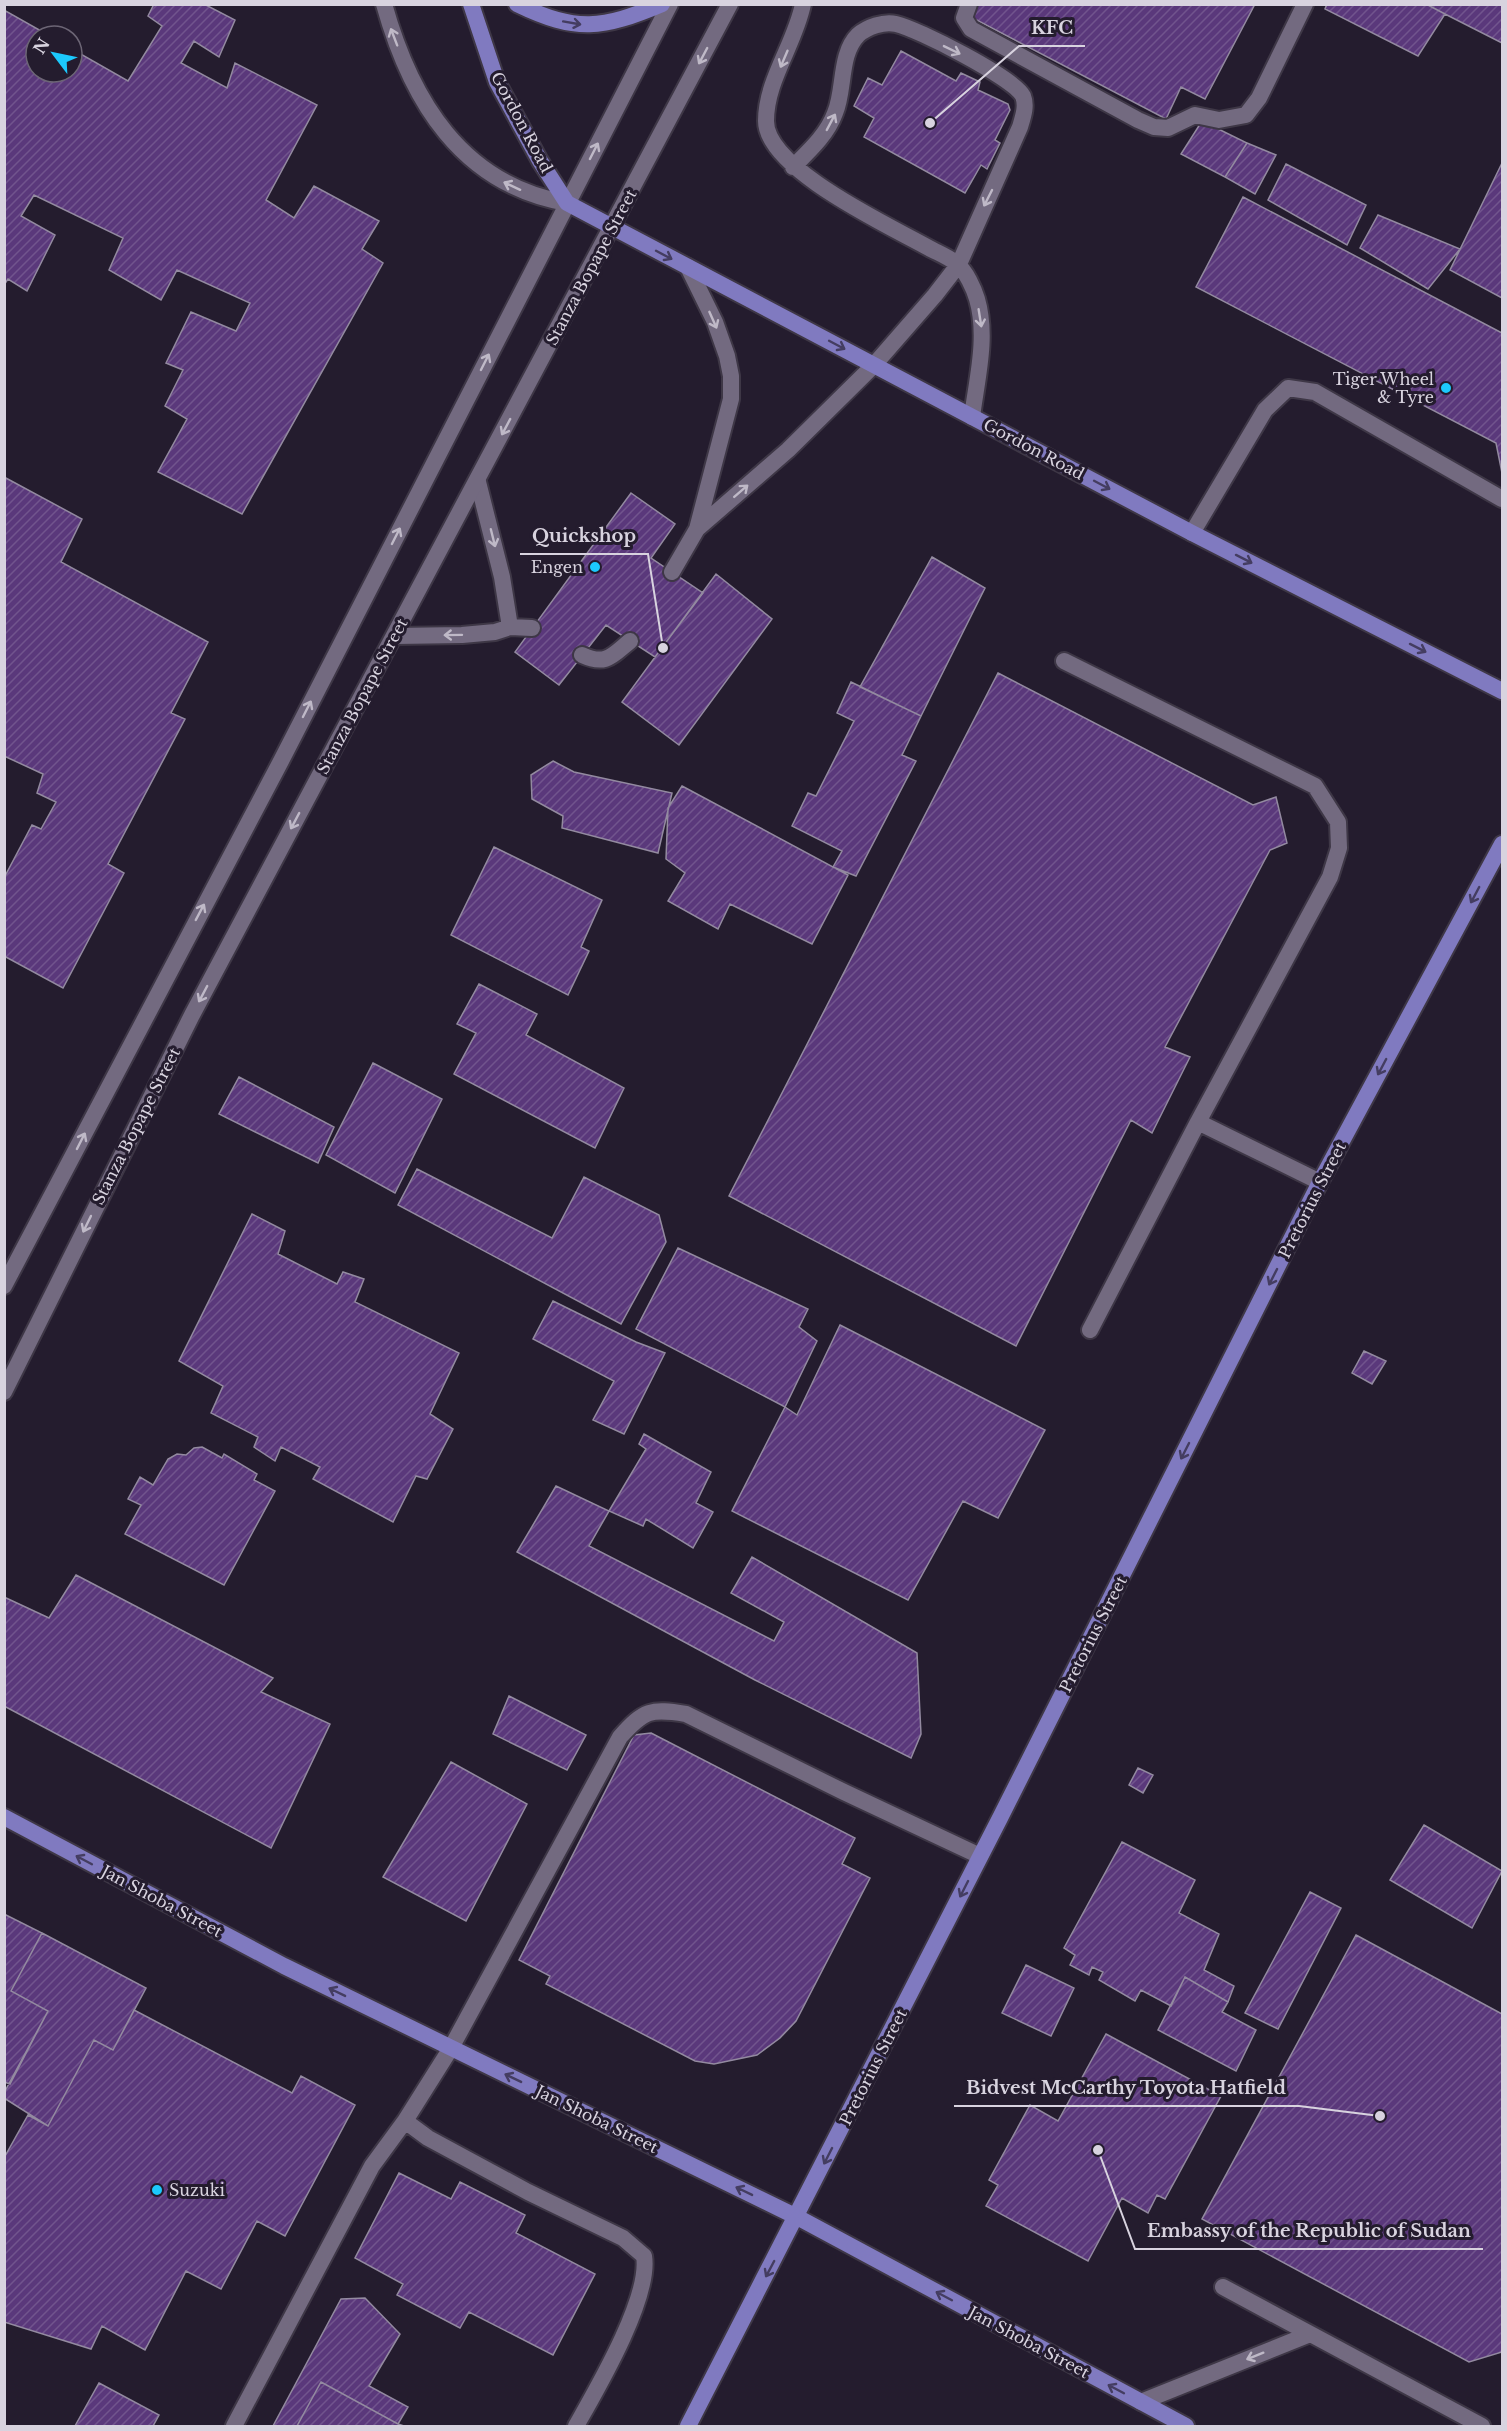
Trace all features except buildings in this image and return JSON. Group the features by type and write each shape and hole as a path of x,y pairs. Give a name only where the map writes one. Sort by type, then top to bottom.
{"main road":[{"name":"Gordon Road","path":"384,4 391,30 409,74 432,115 452,143 472,162 507,184 541,199 567,203 1192,533 1503,691"},
{"name":"Gordon Road","path":"471,4 497,82 540,161 567,203"},
{"path":"517,4 538,15 576,24 601,25 626,19 662,4"},
{"path":"4,1286 286,751 670,4"},
{"name":"Stanza Bopape Street","path":"4,1392 192,1016 730,4"},
{"path":"803,4 800,21 769,95 766,121 768,136 793,167 837,196 958,264 976,297 982,322 972,417"},
{"path":"969,4 964,18 971,30 1138,120 1154,127 1168,128 1195,115 1219,120 1246,115 1259,98 1305,4"},
{"path":"697,530 788,450 874,365 958,264 1020,127 1025,109 1023,95 996,73 895,24 871,27 857,36 847,55 838,103 826,131 793,167"},
{"path":"672,573 697,530 732,399 727,356 715,322 688,267"},
{"path":"1192,533 1265,410 1288,388 1315,392 1503,499"},
{"path":"477,482 502,577 510,627"},
{"path":"395,636 462,635 495,632 510,627 532,628"},
{"path":"582,655 598,661 608,659 630,641"},
{"path":"1064,661 1314,786 1338,822 1338,848 1330,877 1198,1122 1090,1330"},
{"name":"Pretorius Street","path":"688,2427 797,2217 1320,1182 1503,844"},
{"path":"1198,1122 1320,1182"},
{"path":"234,2427 372,2166 405,2121 452,2048 620,1737 636,1718 659,1709 686,1714 843,1792 980,1856"},
{"name":"Jan Shoba Street","path":"4,1817 284,1966 797,2217 1186,2427"},
{"path":"405,2121 428,2138 528,2192 623,2238 644,2256 646,2269 639,2299 602,2380 576,2427"},
{"path":"1223,2287 1474,2425"},
{"path":"1141,2402 1310,2334"}],"place":[{"name":"KFC","path":"930,123"},
{"name":"Tiger Wheel & Tyre","path":"1446,388"},
{"name":"Engen","path":"595,567"},
{"name":"Quickshop","path":"663,648"},
{"name":"Bidvest McCarthy Toyota Hatfield","path":"1380,2116"},
{"name":"Embassy of the Republic of Sudan","path":"1098,2150"},
{"name":"Suzuki","path":"157,2190"}]}
